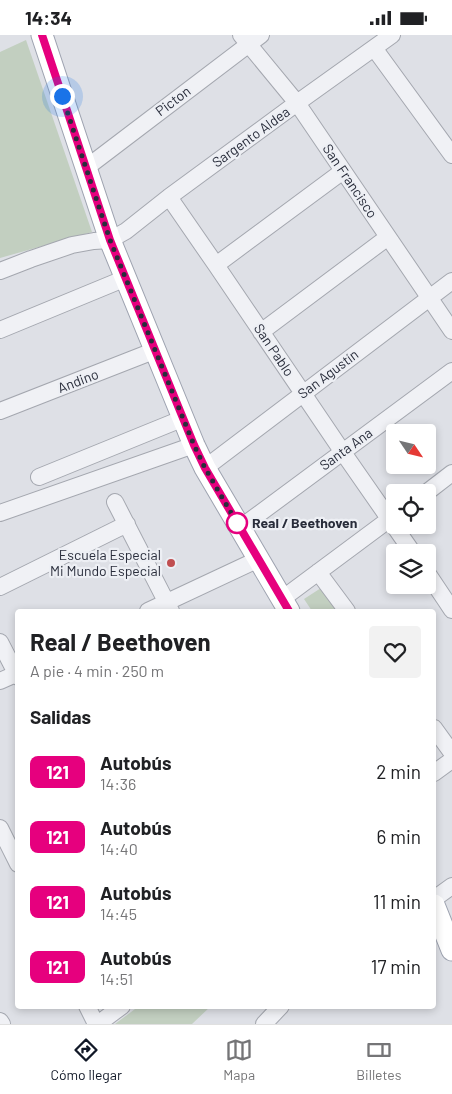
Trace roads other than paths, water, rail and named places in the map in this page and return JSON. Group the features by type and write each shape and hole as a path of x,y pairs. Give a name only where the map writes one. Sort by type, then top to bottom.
{"main road":[{"path":"48,38 86,168 110,240 194,445 205,468 285,605"},
{"path":"436,910 452,950"}],"street":[{"name":"Sargento Aldea","path":"110,240 126,231 169,197 392,35"},
{"name":"Picton","path":"86,168 250,38"},
{"name":"San Francisco","path":"250,38 297,103 452,331"},
{"path":"374,48 452,155"},
{"path":"216,265 343,171"},
{"name":"San Pablo","path":"169,197 342,451 386,509"},
{"path":"261,332 388,237"},
{"path":"0,271 72,245 110,240"},
{"path":"0,330 126,278"},
{"name":"San Agustín","path":"205,468 452,281"},
{"name":"Andino","path":"0,411 156,350"},
{"name":"Santa Ana","path":"240,528 452,371"},
{"path":"39,477 184,419"},
{"path":"0,513 194,445"},
{"path":"436,486 451,475"},
{"path":"115,502 168,607 259,559"},
{"path":"285,605 318,572 386,521"},
{"path":"0,587 127,524"},
{"path":"318,572 346,609"},
{"path":"436,586 452,610"},
{"path":"0,642 15,670"},
{"path":"0,681 15,675"},
{"path":"436,731 452,753"},
{"path":"436,771 452,759"},
{"path":"0,828 15,858"},
{"path":"436,898 452,886"},
{"path":"89,1009 97,1024 118,1009"},
{"path":"264,1024 278,1009"}],"place":[{"name":"Real / Beethoven","path":"237,523"},
{"name":"Escuela Especial Mi Mundo Especial","path":"171,563"}]}
